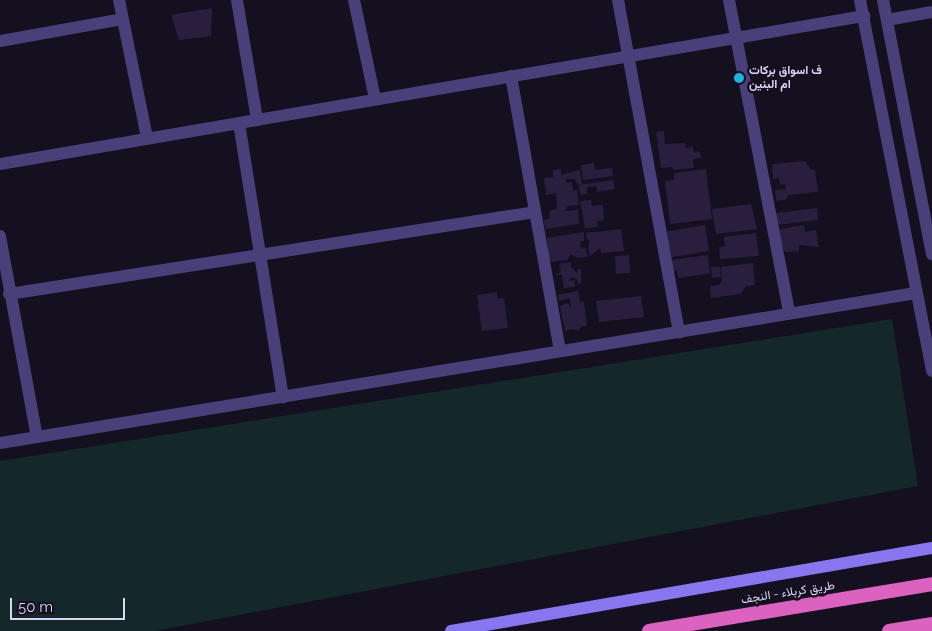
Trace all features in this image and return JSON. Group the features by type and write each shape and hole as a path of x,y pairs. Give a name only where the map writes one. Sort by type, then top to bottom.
{"highway":[{"name":"طريق کربلاء - النجف","path":"649,631 932,584"},
{"path":"889,631 932,624"}],"main road":[{"path":"451,631 932,548"}],"street":[{"path":"119,0 147,138"},
{"path":"236,0 257,120"},
{"path":"354,0 375,100"},
{"path":"618,0 679,332"},
{"path":"729,0 789,313"},
{"path":"860,0 932,371"},
{"path":"883,0 932,254"},
{"path":"887,20 932,12"},
{"path":"0,164 864,16"},
{"path":"0,41 122,19"},
{"path":"511,76 560,351"},
{"path":"239,123 284,398"},
{"path":"9,294 536,212"},
{"path":"0,236 9,294 37,437"},
{"path":"0,443 916,293"}],"green space":[{"path":"892,319 918,486 155,631 0,631 0,461"}],"building":[{"path":"212,8 211,36 179,40 171,15"},
{"path":"664,131 665,144 685,143 686,148 693,147 694,152 700,151 701,158 693,159 694,168 673,170 672,167 661,168 656,132"},
{"path":"805,161 811,170 815,170 818,192 788,195 786,200 776,201 775,190 786,189 785,184 780,185 779,178 773,179 772,164"},
{"path":"594,163 595,170 612,168 613,176 583,180 581,165"},
{"path":"561,169 561,175 580,170 582,185 577,184 575,179 566,179 566,183 572,182 573,191 577,190 579,205 568,206 565,211 578,210 579,224 545,229 544,220 550,218 549,211 557,209 556,193 546,195 544,178 553,177 553,170"},
{"path":"706,169 712,219 670,224 665,181 674,180 674,173"},
{"path":"613,180 615,189 597,192 597,186 587,187 587,194 580,195 579,185"},
{"path":"591,200 592,206 603,205 604,220 597,221 598,227 585,228 580,201"},
{"path":"751,204 757,229 716,234 712,209"},
{"path":"817,208 818,220 777,225 776,213"},
{"path":"705,225 709,251 668,258 664,232"},
{"path":"804,225 805,232 816,230 819,247 799,245 799,251 785,252 778,237 780,229"},
{"path":"621,229 624,251 601,253 600,248 590,256 588,248 590,240 587,239 586,233"},
{"path":"584,232 584,241 580,242 581,249 586,248 588,257 577,258 571,254 567,260 549,262 547,238"},
{"path":"756,233 759,256 720,259 719,247 725,246 724,237"},
{"path":"629,255 630,273 616,274 615,256"},
{"path":"708,255 710,273 678,278 677,271 672,271 670,260"},
{"path":"571,262 571,267 577,273 578,269 581,269 581,283 578,284 577,279 572,277 568,281 575,280 575,287 564,288 562,275 555,275 561,272 559,264"},
{"path":"753,263 755,285 746,286 741,294 711,298 710,286 719,285 722,281 721,267"},
{"path":"711,267 720,267 721,277 712,278"},
{"path":"578,291 580,302 584,302 587,326 582,326 578,331 572,329 565,331 560,306 567,303 571,307 570,298 559,301 558,295"},
{"path":"497,292 498,299 504,298 508,328 482,331 477,295"},
{"path":"641,296 644,317 599,322 596,301"}],"place":[{"name":"ف اسواق بركات ام البنين","path":"739,78"}]}
